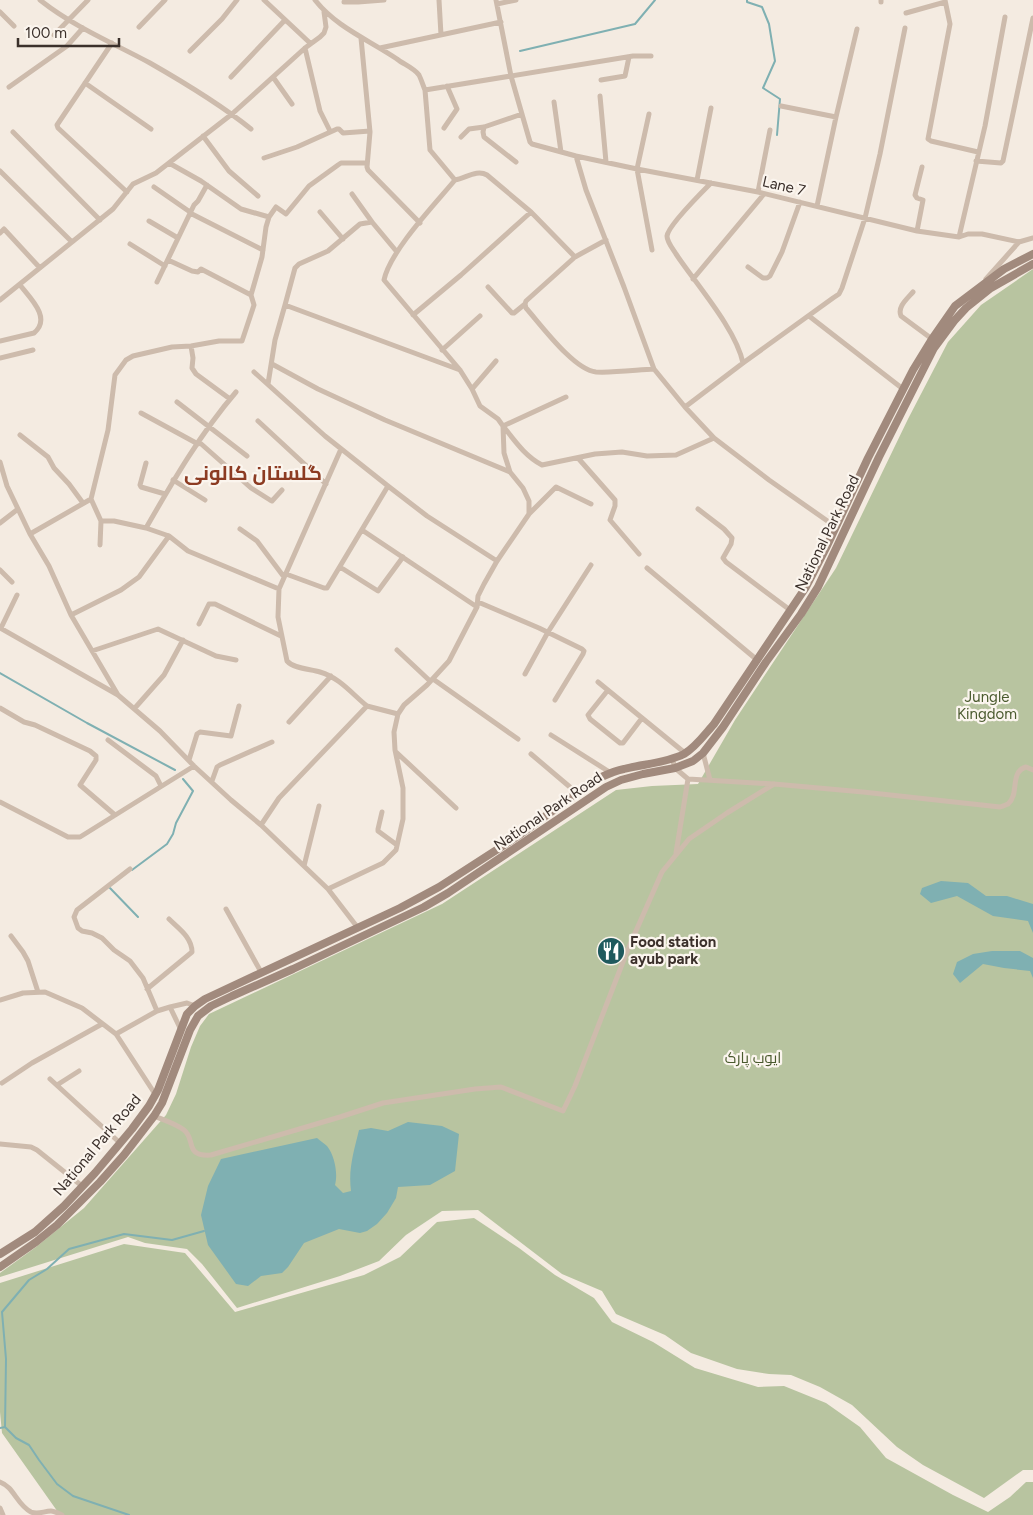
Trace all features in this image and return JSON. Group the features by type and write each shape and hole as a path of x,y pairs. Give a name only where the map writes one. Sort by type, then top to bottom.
{"main road":[{"name":"National Park Road","path":"0,1268 57,1225 124,1155 154,1116 168,1089 190,1030 198,1016 218,1002 424,907 459,886 606,787 621,780 675,768 693,761 703,753 724,727 818,587 932,340 955,306 983,284 1019,260 1033,254"},
{"name":"National Park Road","path":"0,1254 35,1232 64,1206 149,1106 187,1014 194,1006 261,972 400,908 453,878 518,836 595,780 611,772 684,754 699,741 714,724 806,587 903,389 926,356 966,308 991,288 1033,264"},
{"path":"453,878 459,886"},
{"path":"276,966 280,975"}],"street":[{"path":"40,0 68,20 151,64 232,114 250,129"},
{"path":"54,34 88,0"},
{"path":"140,27 165,0"},
{"path":"190,51 222,19 237,0"},
{"path":"264,0 310,43"},
{"path":"315,0 324,12 418,75 425,90 430,150 455,180"},
{"path":"344,2 384,0"},
{"path":"439,0 441,35"},
{"path":"461,136 469,129 484,127 522,114 511,76 497,2 516,0"},
{"path":"906,13 945,1 950,24 928,139 978,152"},
{"path":"0,12 14,26"},
{"path":"0,300 113,209 133,184 156,173 232,114 324,32 326,27 324,12"},
{"path":"959,236 985,126 1005,17"},
{"path":"976,161 1001,163 1004,161 1033,18"},
{"path":"231,77 285,20"},
{"path":"380,48 501,22"},
{"path":"9,87 67,46 82,28"},
{"path":"685,407 839,294 865,218 880,154 904,28"},
{"path":"817,206 857,29"},
{"path":"361,38 370,131 366,163 368,170 420,223"},
{"path":"112,43 58,122 58,128 127,192"},
{"path":"305,48 320,111 330,132"},
{"path":"425,90 629,57 651,56"},
{"path":"601,80 625,76 629,57"},
{"path":"273,77 292,104"},
{"path":"85,83 151,128"},
{"path":"444,128 457,109 446,86"},
{"path":"600,96 606,162"},
{"path":"554,102 561,152"},
{"path":"780,106 836,117"},
{"path":"696,180 711,108"},
{"name":"Lane 7","path":"522,114 530,142 534,145 576,156 761,193 917,231 959,236 982,234 1019,242 1033,238"},
{"path":"649,114 638,169 652,250"},
{"path":"484,127 484,137 516,162"},
{"path":"264,158 297,147 339,128 343,133 370,131"},
{"path":"693,280 761,193 770,130"},
{"path":"12,132 100,220"},
{"path":"203,136 229,171 258,196"},
{"path":"576,156 586,190 654,369 685,407 714,438 769,480 836,527"},
{"path":"169,163 207,185 241,209 269,217"},
{"path":"100,545 101,521 91,498 108,430 115,375 126,360 133,356 172,347 242,340 254,305 251,295 263,250 266,227 269,217 276,207 286,214 309,186 342,163 366,163"},
{"path":"917,231 923,200 915,195 922,167"},
{"path":"0,171 72,242"},
{"path":"575,257 530,212 482,172 455,180 397,252 385,274 384,280 460,370 480,406 498,418 520,447 533,460 542,465 595,454 622,452 647,456 676,455 714,438"},
{"path":"711,183 685,210 667,235 676,254 726,327 740,352 743,363"},
{"path":"157,282 190,212 207,185"},
{"path":"154,188 190,212 263,250"},
{"path":"352,194 397,252"},
{"path":"748,267 763,278 770,276 782,252 800,202"},
{"path":"320,212 343,239"},
{"path":"412,315 530,212"},
{"path":"149,221 178,238"},
{"path":"268,384 275,340 295,268 299,264 328,251 360,224 372,222"},
{"path":"0,233 4,229 40,268"},
{"path":"488,287 514,313 575,257 606,240"},
{"path":"983,284 1019,242"},
{"path":"130,244 165,266"},
{"path":"168,260 192,271 198,272 201,269 251,295"},
{"path":"0,341 34,333 37,331 42,320 40,312 20,285"},
{"path":"912,292 900,308 901,316 932,340"},
{"path":"525,304 526,308 568,355 594,372 654,369"},
{"path":"285,305 460,370"},
{"path":"442,350 480,316"},
{"path":"809,316 903,389"},
{"path":"192,346 192,368 196,374 230,399"},
{"path":"0,358 33,350"},
{"path":"472,389 496,362"},
{"path":"272,364 318,389 385,420 510,472"},
{"path":"254,372 341,449 388,486 427,516 497,561"},
{"path":"146,528 184,462 236,392"},
{"path":"503,426 566,397"},
{"path":"177,402 247,456"},
{"path":"141,413 198,443 251,488 272,502 282,490"},
{"path":"258,421 326,484"},
{"path":"503,426 504,453 510,472 523,488 529,501 529,514"},
{"path":"20,435 48,458 83,503"},
{"path":"341,449 279,590 278,617 281,636 289,664 332,676 367,706 398,714"},
{"path":"578,458 615,500 610,520 639,554"},
{"path":"0,462 6,486 30,534 49,566 71,615 118,695"},
{"path":"146,463 141,487 165,494"},
{"path":"173,480 205,500"},
{"path":"240,529 257,541 285,576 328,588 388,486"},
{"path":"328,889 383,863 396,850 403,819 403,788 395,751 394,732 398,714 404,705 432,680 449,661 477,605 478,596 484,584 497,561 529,514 556,487 591,504"},
{"path":"30,534 91,498"},
{"path":"0,523 18,509"},
{"path":"698,509 724,529 732,538 731,544 723,558 726,562 790,610"},
{"path":"101,521 114,521 146,528 169,536 188,551 279,590"},
{"path":"362,530 477,605 548,632 582,649 584,651 583,654 555,700"},
{"path":"71,615 121,590 139,576 169,536"},
{"path":"340,567 378,591 403,557"},
{"path":"525,674 548,632 591,565"},
{"path":"647,568 756,659"},
{"path":"0,570 12,582"},
{"path":"17,595 0,628 118,695 160,731 194,766 261,825 328,889 358,928"},
{"path":"199,624 208,604 215,604 281,636"},
{"path":"92,651 158,629 216,656 236,660"},
{"path":"134,709 164,675 183,640"},
{"path":"397,650 432,680 518,739"},
{"path":"289,722 332,676"},
{"path":"598,682 684,754"},
{"path":"608,690 588,715 590,719 620,743 623,743 642,718"},
{"path":"189,760 197,734 200,732 232,736 239,706"},
{"path":"261,825 279,798 367,706"},
{"path":"0,708 24,722 35,725 90,751 96,756 96,760 80,785 115,815"},
{"path":"551,734 611,772"},
{"path":"108,740 156,776 161,786"},
{"path":"212,781 217,767 220,765 272,742"},
{"path":"395,751 456,808"},
{"path":"703,753 710,780"},
{"path":"531,754 577,793"},
{"path":"672,758 675,768 688,779 774,784 1000,807 1008,804 1013,797 1019,771 1026,767 1033,770"},
{"path":"0,802 68,837 80,837 194,766"},
{"path":"676,853 688,779"},
{"path":"756,783 760,792"},
{"path":"154,1116 186,1131 191,1147 195,1151 204,1155 211,1155 383,1103 475,1089 501,1087 564,1111 628,949 662,872 689,839 774,784"},
{"path":"304,866 319,806"},
{"path":"382,812 378,831 397,844"},
{"path":"130,869 77,910 74,917 78,928 102,938 114,950 130,961 143,978 157,1012"},
{"path":"226,909 261,972"},
{"path":"147,989 192,952 188,939 169,918"},
{"path":"11,936 28,962 38,992"},
{"path":"0,1000 23,993 46,992 82,1008 116,1034 155,1094"},
{"path":"116,1034 170,1007 187,1003 194,1006"},
{"path":"170,1007 181,1030"},
{"path":"2,1082 102,1024"},
{"path":"57,1085 79,1071"},
{"path":"50,1080 120,1142"},
{"path":"0,1144 31,1147 37,1150 82,1186"},
{"path":"0,1482 8,1486 19,1502 32,1512 52,1511 62,1515"},
{"path":"0,1508 3,1515"}],"green space":[{"name":"ایوب پارک","path":"1033,269 1033,1470 1023,1470 984,1498 923,1465 897,1447 852,1405 820,1387 791,1375 737,1369 691,1353 665,1335 616,1314 602,1291 562,1274 478,1210 442,1211 406,1235 379,1261 340,1276 237,1308 202,1264 187,1249 145,1243 128,1237 0,1277 0,1273 84,1208 166,1115 176,1094 191,1047 200,1026 209,1014 442,904 616,790 698,784 735,720 836,568 908,419 948,342 981,305"},
{"path":"474,1218 555,1275 594,1298 612,1322 653,1342 695,1368 758,1387 784,1386 826,1403 860,1427 886,1458 988,1512 1010,1497 1026,1482 1033,1482 1033,1515 60,1515 2,1433 0,1412 0,1283 124,1244 185,1253 235,1312 364,1275 400,1257 437,1222"}],"water":[{"path":"941,881 968,883 986,896 1007,896 1033,904 1033,933 1028,921 993,916 957,896 931,903 920,894 922,888"},
{"path":"992,951 1020,951 1033,958 1033,978 1030,971 983,964 960,983 953,974 957,962 973,954"},
{"path":"408,1122 442,1126 459,1134 455,1171 430,1185 398,1187 396,1198 387,1213 367,1231 360,1233 339,1229 304,1243 282,1273 261,1276 248,1286 236,1284 208,1245 201,1215 208,1186 221,1159 317,1138 327,1146 332,1155 336,1170 335,1185 343,1193 351,1191 351,1168 359,1130 371,1128 388,1131"}],"waterway":[{"path":"520,51 635,24 655,0"},
{"path":"747,0 747,2 762,7 769,24 775,61 763,88 780,99 777,135"},
{"path":"0,673 87,723 175,770"},
{"path":"132,870 167,844 173,834 176,823 193,791 183,779"},
{"path":"110,886 138,917"},
{"path":"5,1427 6,1359 2,1312 29,1280 47,1269 69,1249 124,1234 172,1240 204,1231"},
{"path":"0,1428 5,1427 16,1438 29,1445 57,1484 73,1496 129,1515"}],"place":[{"name":"Food station ayub park","path":"611,951"}],"district":[{"name":"گلستان کالونی","path":"253,473"}],"park label":[{"name":"Jungle Kingdom","path":"987,706"}]}
